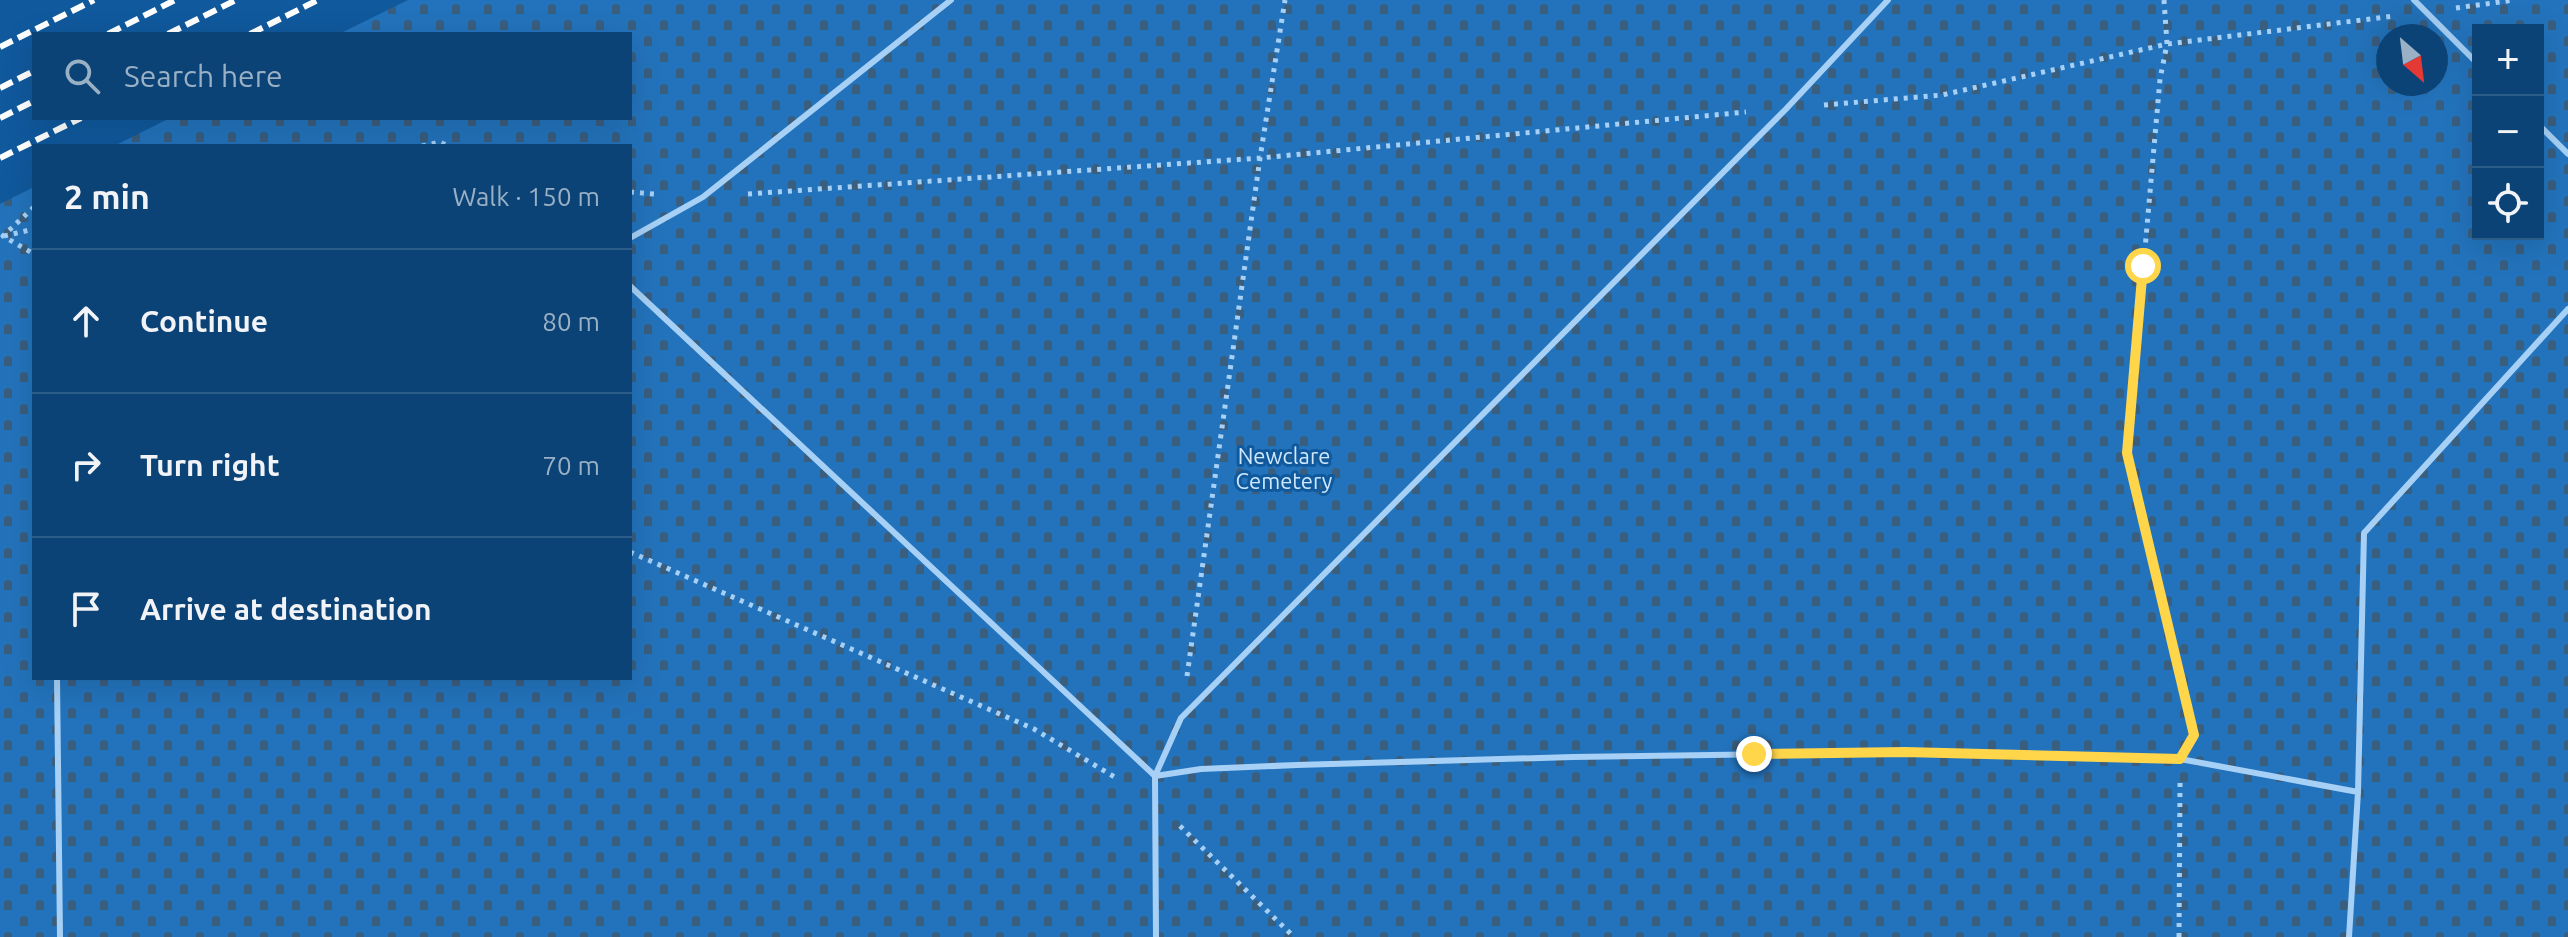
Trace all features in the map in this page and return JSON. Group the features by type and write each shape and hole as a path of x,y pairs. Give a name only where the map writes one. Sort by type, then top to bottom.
{"lane":[{"path":"632,237 703,197 951,0"},
{"path":"1156,937 1155,776 1181,718 1786,109 1888,0"},
{"path":"2414,0 2472,58"},
{"path":"2544,130 2568,154"},
{"path":"632,288 1155,776"},
{"path":"2349,937 2358,792 2364,533 2568,309"},
{"path":"57,680 60,937"},
{"path":"1155,776 1201,769 1605,756 1905,752 2180,759 2358,792"}],"path":[{"path":"1181,718 1285,0"},
{"path":"2164,0 2167,44 2160,79 2127,453 2194,735 2180,759 2179,937"},
{"path":"632,192 703,197 1260,158 1942,95 2167,44 2514,0"},
{"path":"2,236 32,209"},
{"path":"2,236 32,229"},
{"path":"2,236 32,253"},
{"path":"632,553 1034,729 1156,802 1294,937"}],"green space":[{"name":"Newclare Cemetery","path":"408,0 2568,0 2568,937 0,937 0,204 32,188 32,680 632,680 632,144 118,144 166,120 632,120 632,32 343,32"}],"railway":[{"path":"0,47 94,0"},
{"path":"112,32 175,0"},
{"path":"172,32 236,0"},
{"path":"254,32 318,0"},
{"path":"0,88 32,72"},
{"path":"0,118 32,102"},
{"path":"0,158 77,120"}],"route":[{"path":"1754,754 1905,752 2180,759 2194,735 2127,453 2143,266"}]}
